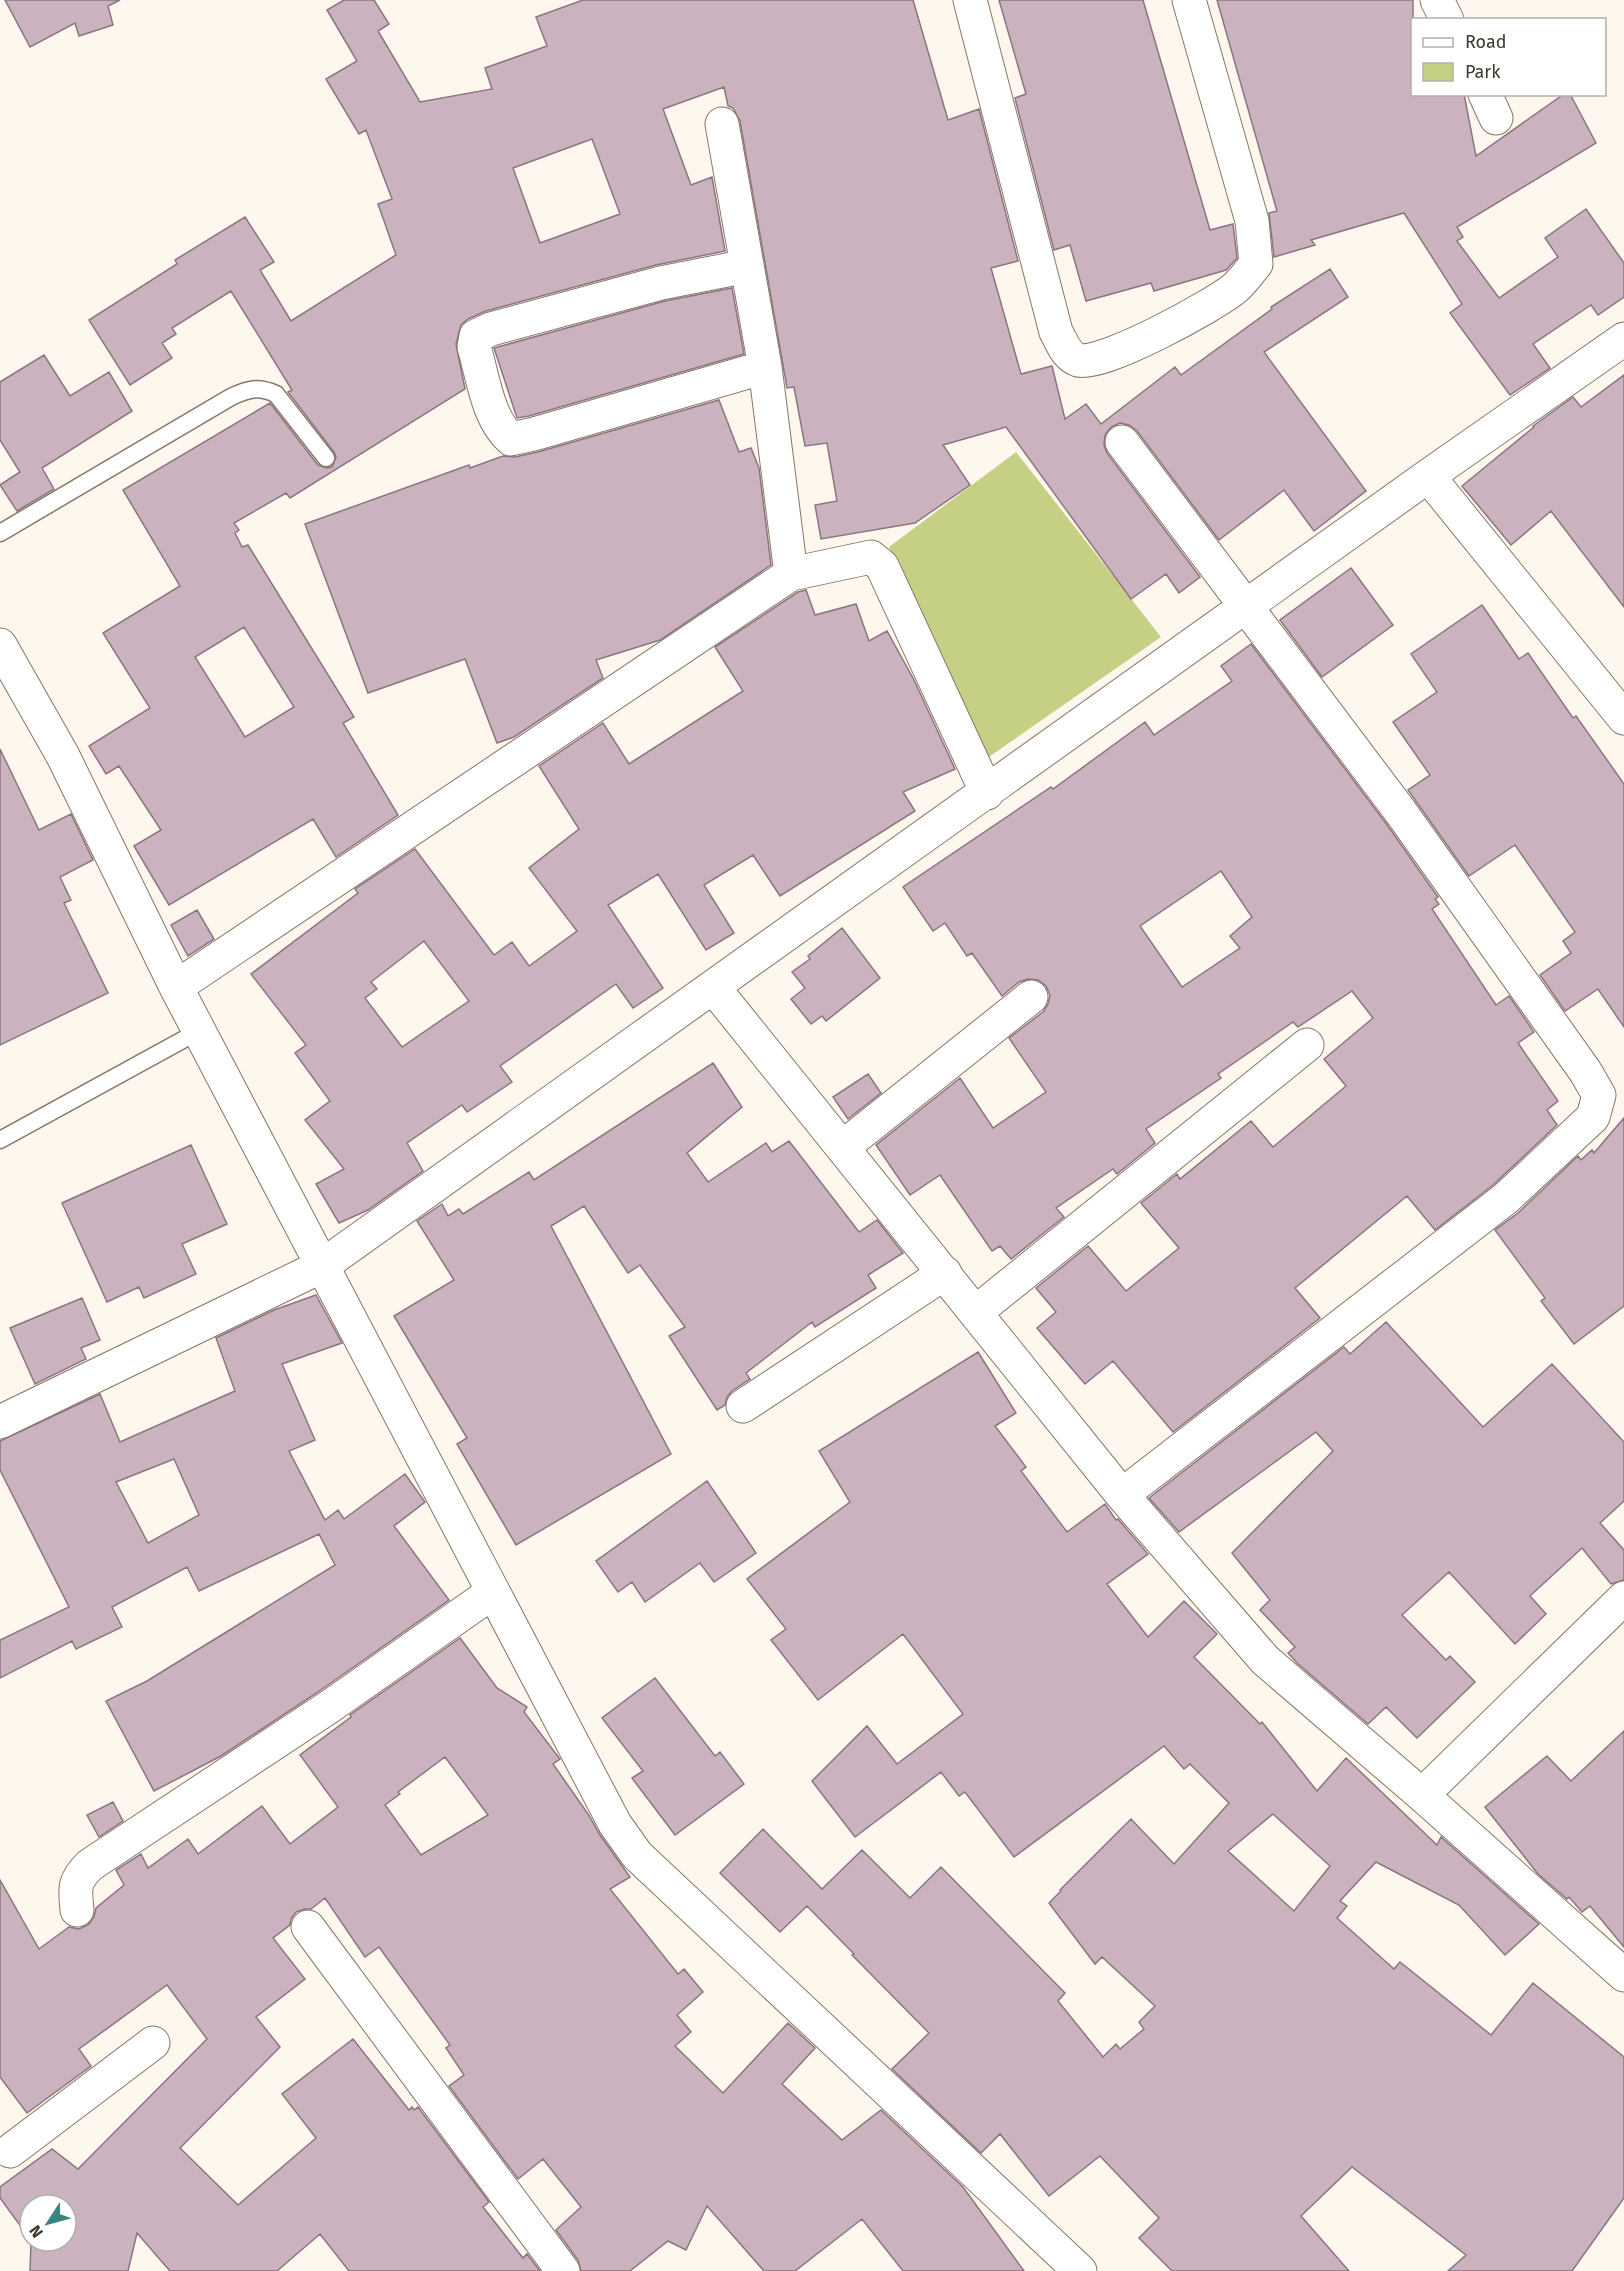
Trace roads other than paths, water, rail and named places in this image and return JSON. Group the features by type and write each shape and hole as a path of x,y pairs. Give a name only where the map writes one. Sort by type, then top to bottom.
{"street":[{"path":"970,0 1056,332 1068,355 1079,361 1095,360 1160,332 1234,289 1256,264 1252,221 1189,0"},
{"path":"1437,0 1446,18"},
{"path":"722,124 765,367 791,574"},
{"path":"747,266 661,283 491,329 476,336 474,347 493,413 502,432 511,439 765,367"},
{"path":"0,1422 322,1266 1428,476 1624,339"},
{"path":"1122,442 1400,811 1585,1071 1599,1095 1593,1117 1505,1199 1122,1495"},
{"path":"1428,476 1624,718"},
{"path":"176,987 791,574 871,557 882,566 987,793"},
{"path":"3,659 63,756 176,987 615,1824 636,1855 1080,2271"},
{"path":"713,987 1122,1495 1265,1660 1422,1795 1624,1975"},
{"path":"843,1147 1031,997"},
{"path":"976,1312 1307,1045"},
{"path":"743,1406 945,1273"},
{"path":"77,1910 75,1884 90,1865 329,1707 493,1592"},
{"path":"1422,1795 1624,1598"},
{"path":"308,1927 563,2271"},
{"path":"3,2149 153,2043"}],"lane":[{"path":"0,533 231,397 252,388 264,388 276,394 326,458"},
{"path":"0,1140 199,1031"}]}
